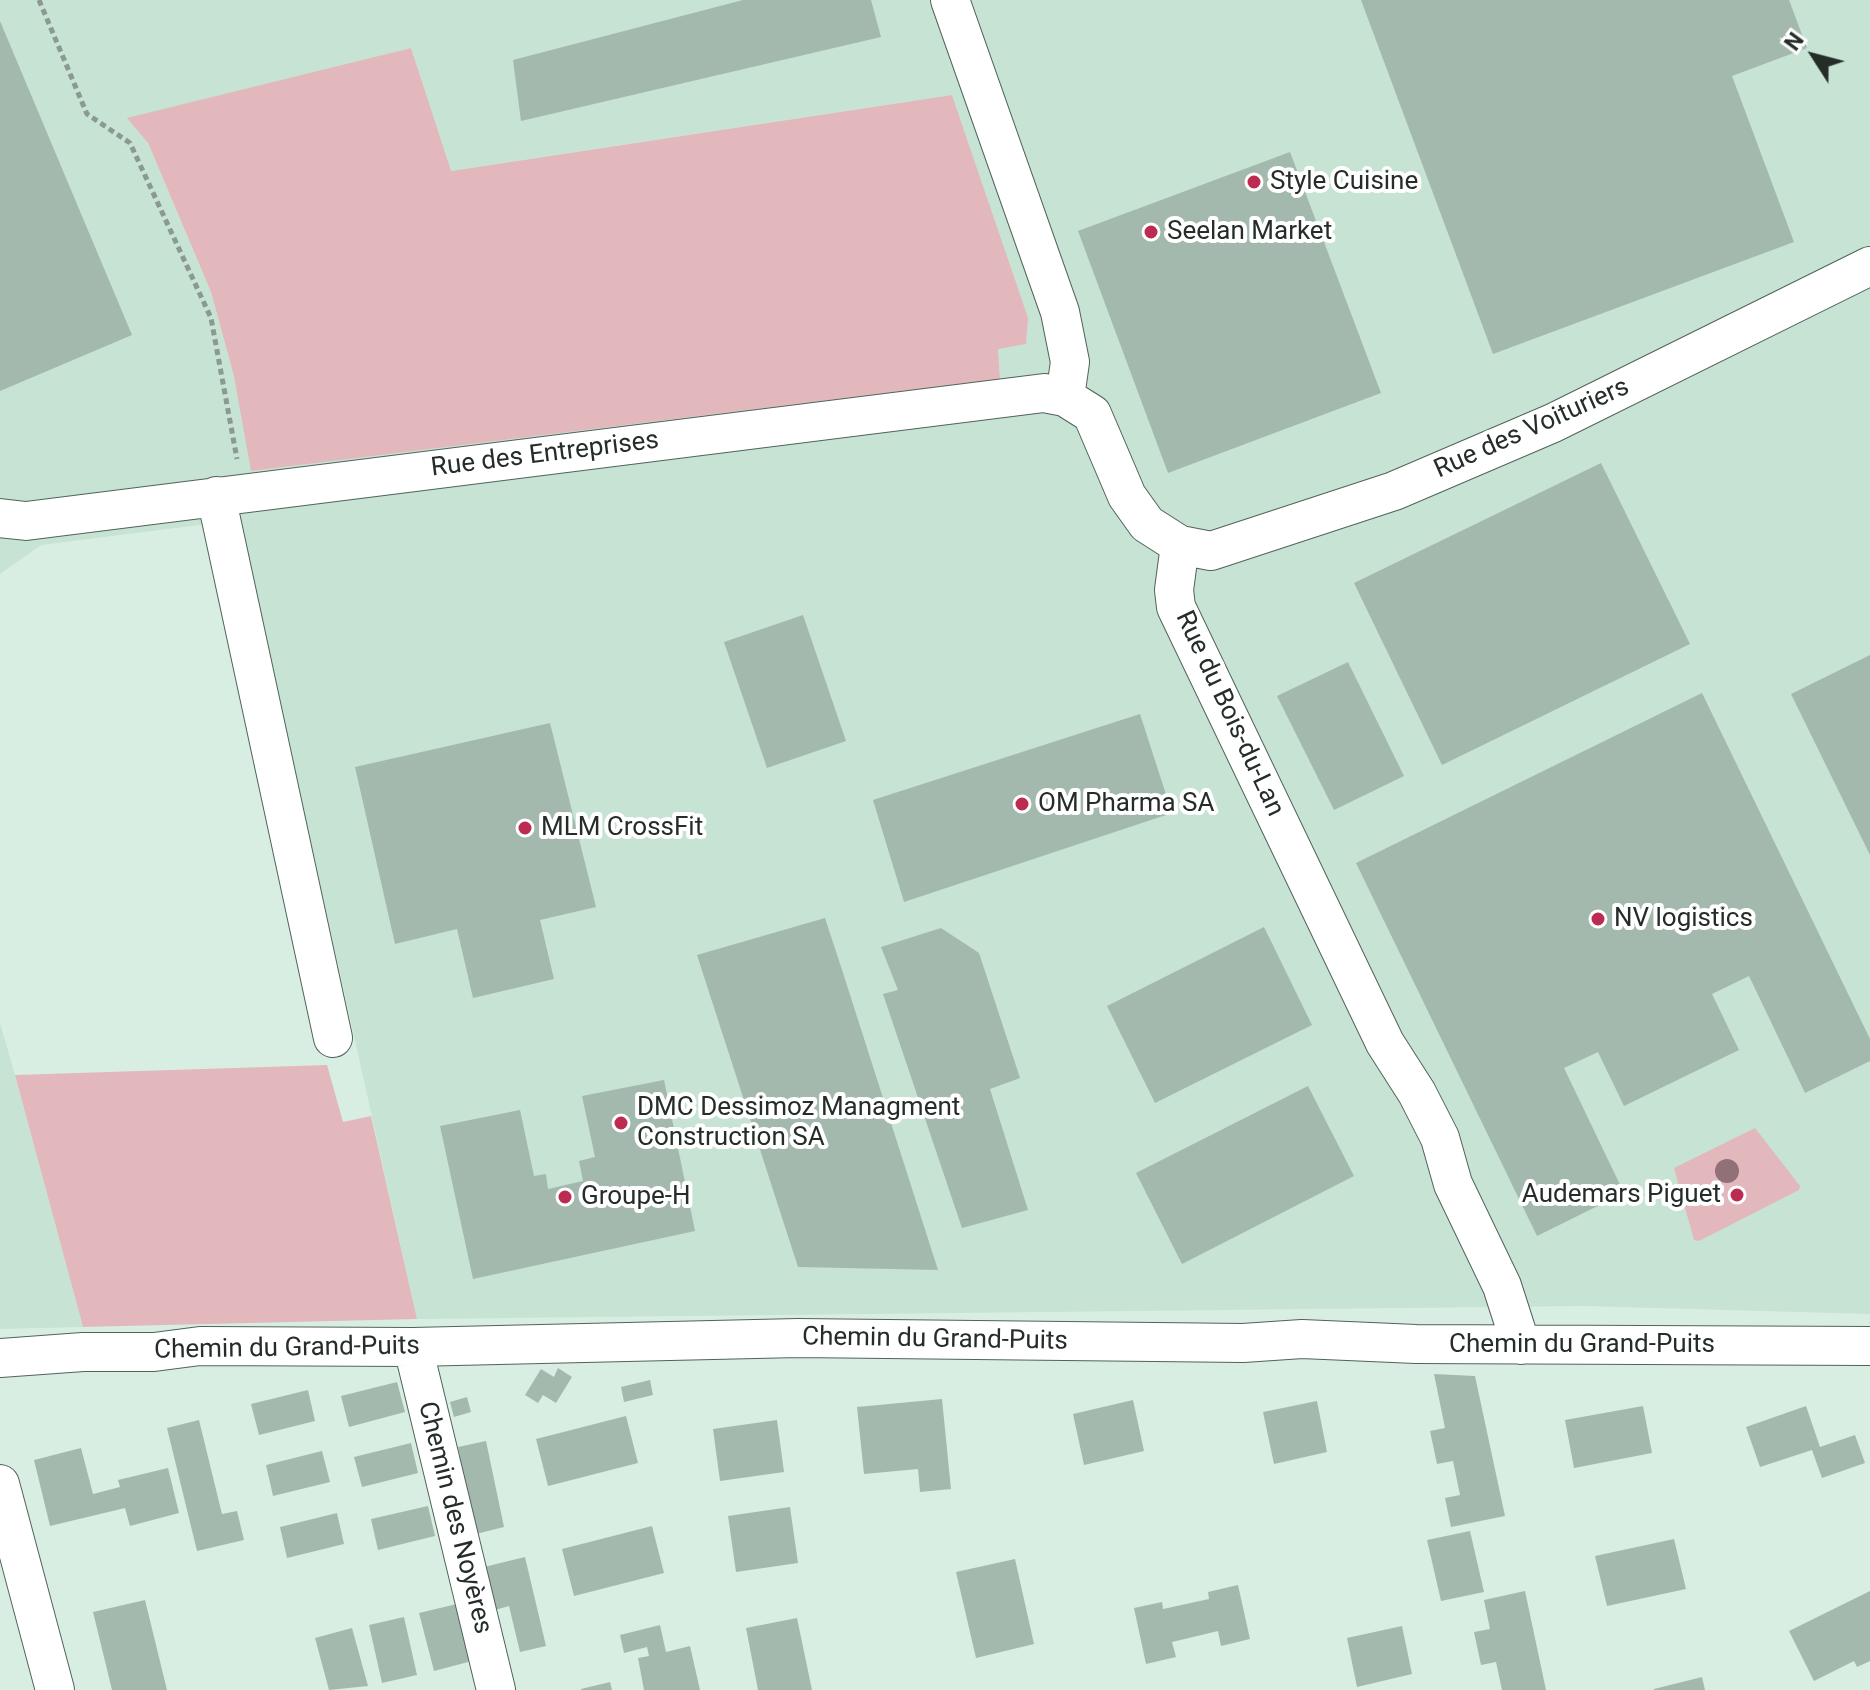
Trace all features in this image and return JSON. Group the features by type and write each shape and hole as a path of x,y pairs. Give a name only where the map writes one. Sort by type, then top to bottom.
{"street":[{"path":"950,0 1060,312 1070,362 1065,397 1092,414 1136,511 1163,538 1180,545"},
{"name":"Rue des Voituriers","path":"1180,545 1211,551 1394,491 1553,423 1870,266"},
{"name":"Rue des Entreprises","path":"9,528 230,494 1044,393 1065,397"},
{"path":"230,494 333,1038"},
{"name":"Rue du Bois-du-Lan","path":"1180,545 1174,590 1176,607 1385,1043 1417,1093 1440,1138 1453,1184 1502,1286 1521,1345"},
{"name":"Chemin du Grand-Puits","path":"0,1358 215,1345 413,1347 798,1338 1243,1343 1302,1339 1521,1345 1870,1346"},
{"name":"Chemin des Noyères","path":"413,1347 496,1690"},
{"path":"0,1484 55,1690"}],"path":[{"path":"39,0 87,114 130,143 211,318 230,494"}],"shaded area":[{"path":"0,0 1870,0 1870,1314 1584,1306 417,1319 239,520 41,545 0,574","holes":["411,48 450,171 952,95 1027,318 1026,344 998,348 1000,379 234,376 211,292 148,143 128,119"]},
{"path":"411,48 451,171 952,95 1028,318 1026,344 998,349 1000,379 251,471 234,376 211,292 148,143 127,118"},
{"path":"0,1023 15,1075 83,1327 0,1329"},
{"path":"327,1065 343,1122 371,1116 417,1319 83,1327 15,1075"},
{"path":"1755,1128 1800,1186 1799,1190 1699,1241 1694,1240 1674,1168"}],"building":[{"path":"743,0 871,0 881,37 521,121 513,60"},
{"path":"1361,0 1789,0 1807,48 1732,76 1794,242 1493,354"},
{"path":"0,21 132,335 0,391"},
{"path":"1290,152 1381,393 1168,473 1078,231"},
{"path":"1601,463 1690,644 1442,765 1354,583"},
{"path":"803,615 846,741 767,768 724,642"},
{"path":"1870,655 1870,855 1791,694"},
{"path":"1348,662 1404,776 1334,810 1277,696"},
{"name":"NV logistics","path":"1702,693 1870,1039 1870,1061 1805,1093 1749,976 1712,994 1739,1050 1624,1106 1598,1052 1564,1068 1624,1193 1537,1236 1356,863"},
{"name":"OM Pharma SA","path":"1140,714 1172,813 904,902 873,800"},
{"path":"550,723 596,907 540,920 554,979 473,998 457,929 395,944 355,767"},
{"path":"825,918 938,1270 798,1267 697,955"},
{"path":"1264,927 1312,1025 1155,1103 1107,1006"},
{"path":"941,928 979,953 1020,1078 990,1089 1028,1210 962,1228 883,994 898,990 881,947"},
{"path":"664,1080 695,1231 473,1279 440,1126 520,1110 534,1176 546,1174 548,1189 583,1181 579,1161 595,1157 582,1096"},
{"path":"1308,1086 1354,1176 1182,1264 1136,1173"},
{"path":"558,1368 572,1377 556,1403 543,1395 538,1403 525,1395 541,1369 554,1377"},
{"path":"1434,1374 1475,1376 1505,1516 1451,1527 1445,1498 1460,1495 1453,1461 1437,1464 1430,1431 1445,1428"},
{"path":"650,1380 653,1395 624,1402 621,1387"},
{"path":"397,1382 405,1412 349,1427 341,1396"},
{"path":"308,1390 315,1421 259,1435 251,1404"},
{"path":"467,1397 471,1412 454,1417 450,1402"},
{"path":"942,1399 951,1489 920,1492 918,1469 864,1474 857,1407"},
{"path":"1133,1400 1144,1451 1084,1465 1073,1414"},
{"path":"1317,1401 1327,1452 1274,1464 1263,1412"},
{"path":"1643,1406 1652,1453 1574,1468 1565,1420"},
{"path":"1806,1406 1820,1447 1855,1435 1865,1463 1822,1478 1812,1450 1760,1467 1746,1427"},
{"path":"626,1416 638,1463 548,1486 536,1439"},
{"path":"199,1420 222,1514 237,1511 244,1540 197,1551 167,1428"},
{"path":"777,1420 784,1472 720,1481 713,1429"},
{"path":"486,1441 504,1527 476,1534 458,1447"},
{"path":"411,1443 418,1473 362,1487 354,1457"},
{"path":"81,1448 93,1494 120,1487 118,1480 168,1468 179,1513 130,1526 125,1508 50,1526 34,1460"},
{"path":"322,1451 330,1482 273,1496 266,1465"},
{"path":"428,1506 435,1536 378,1550 371,1519"},
{"path":"790,1507 798,1563 736,1572 728,1516"},
{"path":"337,1513 344,1544 287,1558 280,1527"},
{"path":"652,1526 664,1573 574,1596 562,1549"},
{"path":"1470,1531 1484,1592 1441,1601 1427,1540"},
{"path":"1674,1539 1686,1589 1607,1606 1595,1556"},
{"path":"525,1557 546,1646 520,1652 509,1606 495,1610 484,1567"},
{"path":"1015,1559 1034,1644 976,1658 956,1572"},
{"path":"1238,1585 1250,1639 1221,1646 1218,1631 1172,1642 1176,1657 1146,1664 1134,1608 1162,1602 1163,1609 1209,1599 1208,1592"},
{"path":"1525,1591 1546,1690 1502,1690 1496,1662 1481,1665 1474,1632 1490,1629 1484,1600"},
{"path":"1870,1591 1870,1661 1857,1667 1854,1661 1814,1681 1789,1631"},
{"path":"145,1600 167,1690 112,1690 93,1612"},
{"path":"457,1604 472,1661 434,1671 419,1613"},
{"path":"404,1617 417,1675 382,1683 369,1625"},
{"path":"797,1618 812,1690 758,1690 746,1628"},
{"path":"660,1625 666,1652 690,1646 700,1690 644,1690 638,1658 649,1656 647,1647 624,1653 620,1635"},
{"path":"1402,1626 1412,1674 1357,1687 1347,1638"},
{"path":"352,1628 368,1686 329,1690 315,1638"},
{"path":"1702,1677 1705,1690 1654,1690 1654,1689"},
{"path":"610,1682 612,1690 581,1690 581,1689"}],"place":[{"name":"Style Cuisine","path":"1254,182"},
{"name":"Seelan Market","path":"1151,232"},
{"name":"OM Pharma SA","path":"1022,804"},
{"name":"MLM CrossFit","path":"525,828"},
{"name":"NV logistics","path":"1598,919"},
{"name":"DMC Dessimoz Managment Construction SA","path":"621,1123"},
{"name":"Audemars Piguet","path":"1737,1195"},
{"name":"Groupe-H","path":"565,1197"}]}
